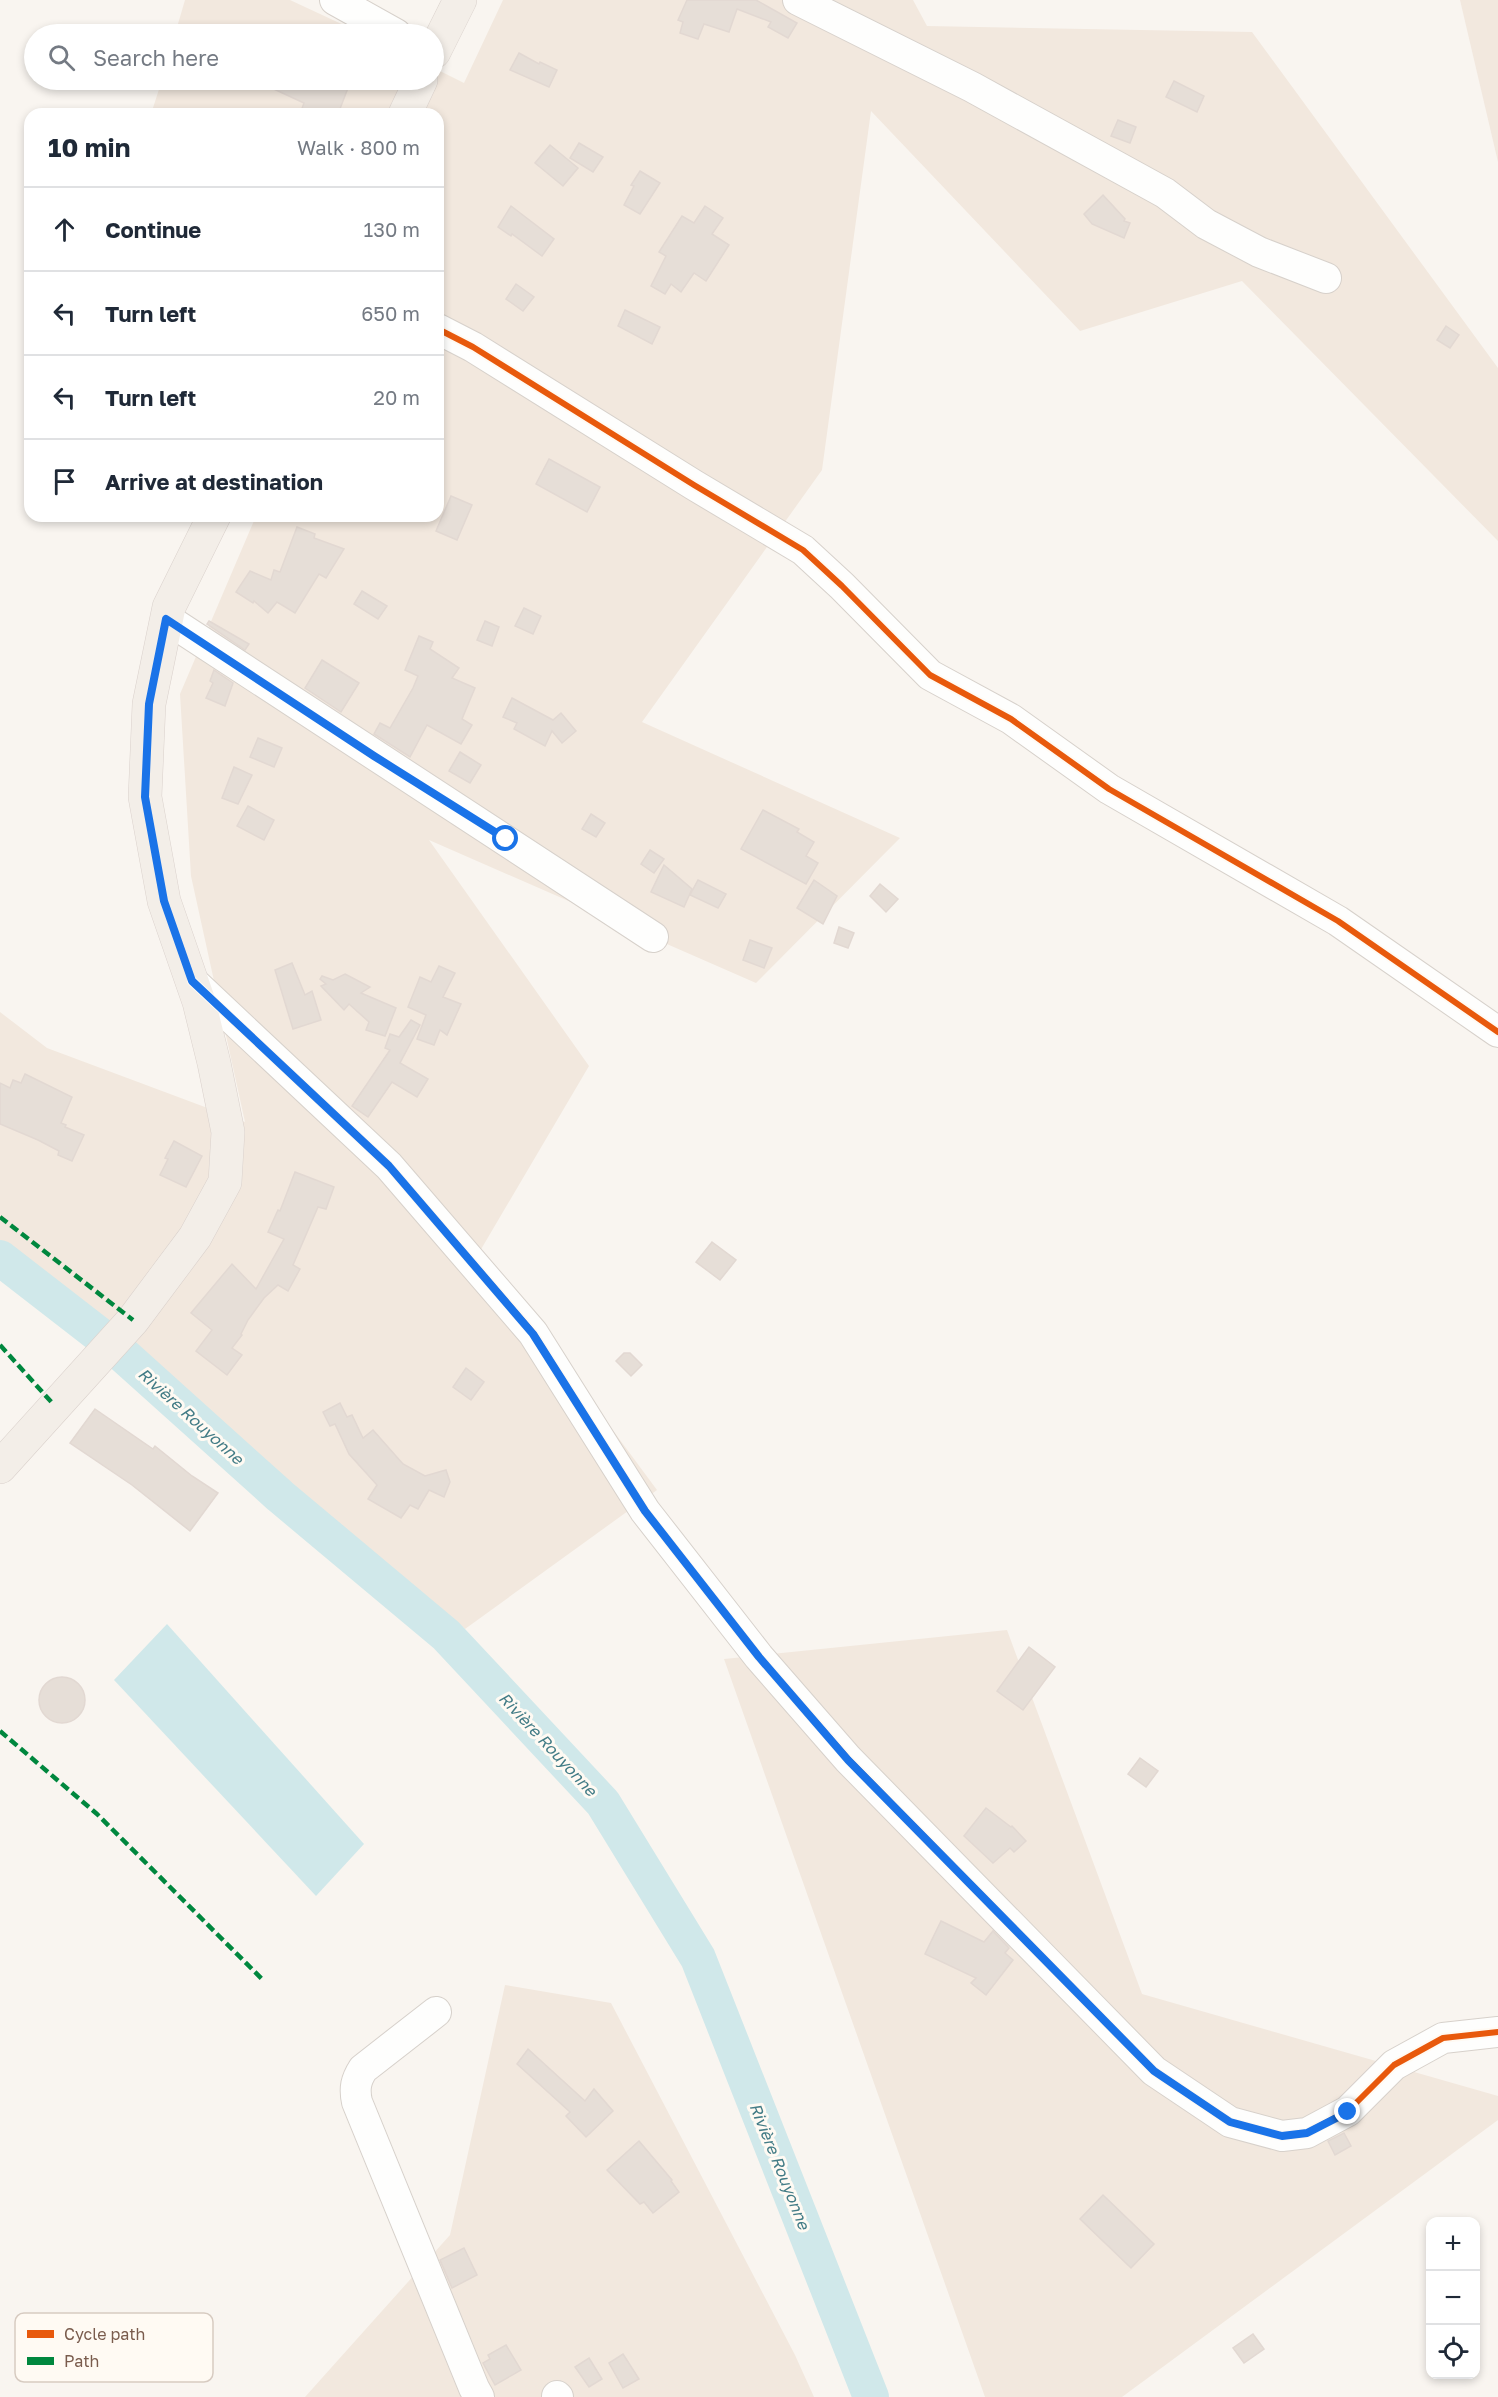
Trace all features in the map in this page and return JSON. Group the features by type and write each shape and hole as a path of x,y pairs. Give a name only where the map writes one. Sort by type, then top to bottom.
{"main road":[{"path":"444,32 460,0"},
{"path":"408,108 416,90"},
{"path":"0,1467 133,1320 195,1237 225,1182 228,1132 192,981 164,901 145,797 149,704 166,619 169,607 211,522"}],"street":[{"path":"335,0 378,24"},
{"path":"798,0 972,87 1166,193 1206,224 1259,252 1326,278"},
{"path":"444,332 473,347 803,550 930,675 1011,719 1109,789 1338,921 1498,1032"},
{"path":"166,619 652,937"},
{"path":"192,981 389,1166 533,1334 645,1511 759,1657 848,1760 1154,2071 1230,2122 1282,2136 1307,2133 1348,2112 1394,2065 1443,2038 1498,2032"},
{"path":"436,2012 363,2069 357,2079 355,2091 361,2113 479,2397"}],"shaded area":[{"path":"185,0 290,0 342,24 178,24"},
{"path":"503,0 913,0 927,26 1252,32 1498,368 1498,541 1242,281 1080,331 871,111 822,470 642,722 900,838 756,983 429,840 589,1066 480,1251 657,1490 465,1629 0,1240 0,1012 47,1048 245,1122 191,876 180,694 253,522 444,522 444,108 153,108 159,90 444,90 444,73 464,83"},
{"path":"1460,0 1498,0 1498,162"},
{"path":"1007,1630 1142,1994 1498,2096 1498,2120 1122,2397 985,2397 724,1659"},
{"path":"505,1985 611,2003 795,2355 814,2397 305,2397 450,2235"}],"water":[{"path":"167,1624 364,1844 316,1896 114,1680"}],"building":[{"path":"687,0 756,0 797,23 788,38 768,27 771,22 737,9 729,32 704,24 698,39 680,33 683,22 678,20"},
{"path":"519,53 539,64 540,62 557,70 549,87 510,70"},
{"path":"1174,81 1204,96 1197,112 1166,97"},
{"path":"276,90 347,90 340,108 302,108 304,103"},
{"path":"1118,120 1136,127 1130,143 1111,136"},
{"path":"579,143 603,157 593,172 570,158"},
{"path":"550,145 578,168 563,186 535,163"},
{"path":"640,171 660,183 640,214 624,205 634,186 631,185"},
{"path":"1103,195 1125,219 1124,221 1130,223 1124,238 1092,224 1084,214"},
{"path":"511,206 554,239 542,256 512,234 511,236 498,227"},
{"path":"705,206 723,218 712,234 729,245 706,281 694,273 681,292 671,284 665,294 651,286 666,256 659,252 682,216 694,223"},
{"path":"516,284 534,297 523,311 506,299"},
{"path":"625,310 660,327 652,344 618,326"},
{"path":"1446,326 1459,335 1450,348 1437,340"},
{"path":"549,459 600,487 587,512 536,484"},
{"path":"451,496 472,505 457,540 436,531 440,522 444,522 444,512"},
{"path":"297,527 315,534 314,538 344,549 326,578 319,574 295,613 277,602 268,613 254,601 253,603 236,592 250,571 271,580 274,570 280,572"},
{"path":"362,591 387,606 378,619 354,604"},
{"path":"524,608 541,616 533,634 515,626"},
{"path":"209,621 249,644 245,650 207,624"},
{"path":"485,621 499,627 492,646 477,640"},
{"path":"419,636 433,642 430,649 459,668 452,678 475,688 462,719 472,725 461,744 427,725 410,757 374,734 380,723 390,728 413,688 418,676 405,670"},
{"path":"322,660 359,683 341,712 305,688"},
{"path":"214,670 233,683 225,706 206,698 213,683 210,681"},
{"path":"512,698 553,720 561,713 576,731 562,743 552,731 545,746 514,729 517,723 503,717"},
{"path":"258,738 282,748 274,767 250,757"},
{"path":"460,752 481,765 470,783 449,771"},
{"path":"234,767 252,775 238,804 222,798"},
{"path":"248,806 274,820 264,840 237,826"},
{"path":"763,810 799,829 797,832 814,842 806,856 818,863 806,884 741,849"},
{"path":"591,814 605,823 596,837 582,829"},
{"path":"650,850 664,859 654,873 641,864"},
{"path":"664,865 692,889 684,907 651,892"},
{"path":"698,880 726,894 718,908 690,895"},
{"path":"814,880 837,896 823,924 797,908"},
{"path":"880,884 898,899 886,912 870,896"},
{"path":"839,927 854,933 848,948 834,943"},
{"path":"750,940 772,948 764,968 743,960"},
{"path":"292,963 305,995 312,991 321,1020 293,1029 275,970"},
{"path":"439,966 455,973 443,997 461,1004 447,1035 440,1030 434,1045 417,1039 426,1015 408,1007 420,977 431,982"},
{"path":"345,974 370,987 361,993 396,1008 385,1036 366,1030 369,1022 349,1004 344,1010 321,986 326,984 320,979 322,976 333,980"},
{"path":"411,1020 420,1025 400,1063 428,1079 417,1097 392,1082 368,1117 352,1106 390,1050 385,1048 390,1034 399,1037"},
{"path":"25,1074 72,1097 61,1123 84,1135 72,1161 58,1155 59,1151 38,1140 0,1124 0,1083 10,1088 13,1080 21,1083"},
{"path":"174,1141 202,1156 186,1187 160,1175 168,1159 165,1158"},
{"path":"295,1172 334,1187 326,1209 318,1207 293,1265 300,1269 288,1291 278,1285 264,1298 248,1320 242,1335 232,1348 242,1355 227,1375 196,1351 212,1330 191,1313 232,1264 256,1289 284,1239 268,1232 278,1210 280,1211"},
{"path":"712,1242 736,1260 720,1280 696,1262"},
{"path":"624,1353 630,1353 642,1365 631,1376 616,1361"},
{"path":"466,1368 484,1382 471,1400 453,1387"},
{"path":"340,1403 347,1417 352,1415 363,1438 373,1430 403,1464 425,1476 446,1470 450,1482 444,1497 429,1490 418,1509 410,1505 401,1518 368,1499 377,1485 349,1454 335,1424 330,1426 323,1412"},
{"path":"95,1409 153,1449 155,1446 192,1476 218,1493 190,1531 132,1485 70,1443"},
{"path":"1029,1647 1055,1667 1023,1710 997,1691"},
{"path":"62,1677 78,1684 85,1700 78,1716 62,1723 46,1716 39,1700 46,1684"},
{"path":"1140,1758 1158,1771 1146,1787 1128,1774"},
{"path":"986,1808 1012,1826 1026,1841 1014,1852 1010,1848 993,1863 964,1836"},
{"path":"941,1921 984,1942 993,1931 1009,1948 1005,1953 1013,1960 986,1995 971,1983 976,1978 925,1954"},
{"path":"528,2049 585,2101 594,2089 613,2111 586,2137 566,2116 570,2112 517,2064"},
{"path":"1344,2133 1351,2146 1335,2155 1328,2141"},
{"path":"639,2141 672,2180 679,2192 653,2213 644,2202 640,2204 607,2170"},
{"path":"1103,2195 1154,2244 1131,2268 1080,2219"},
{"path":"464,2248 477,2275 452,2288 440,2260"},
{"path":"1253,2334 1264,2349 1244,2363 1233,2348"},
{"path":"506,2345 521,2370 495,2385 483,2363 490,2359 488,2355"},
{"path":"623,2354 639,2379 623,2388 609,2363"},
{"path":"589,2358 602,2379 589,2387 575,2367"}],"waterway":[{"name":"Rivière Rouyonne","path":"0,1258 111,1344 280,1496 446,1635 603,1803 698,1958 871,2397"}],"marked path":[{"path":"0,1217 133,1320"},
{"path":"0,1345 54,1405"},
{"path":"0,1731 97,1814 264,1981"}],"cycle path":[{"path":"444,332 473,347 803,550 930,675 1011,719 1109,789 1338,921 1498,1032"},
{"path":"192,981 389,1166 533,1333 645,1511 759,1657 848,1759 1154,2071 1230,2122 1282,2136 1307,2133 1348,2111 1394,2065 1443,2038 1498,2032"}],"route":[{"path":"506,839 374,756 166,619 149,704 145,797 164,901 192,981 389,1166 533,1334 645,1511 759,1657 848,1760 1154,2071 1230,2122 1282,2136 1307,2133 1348,2112"}]}
